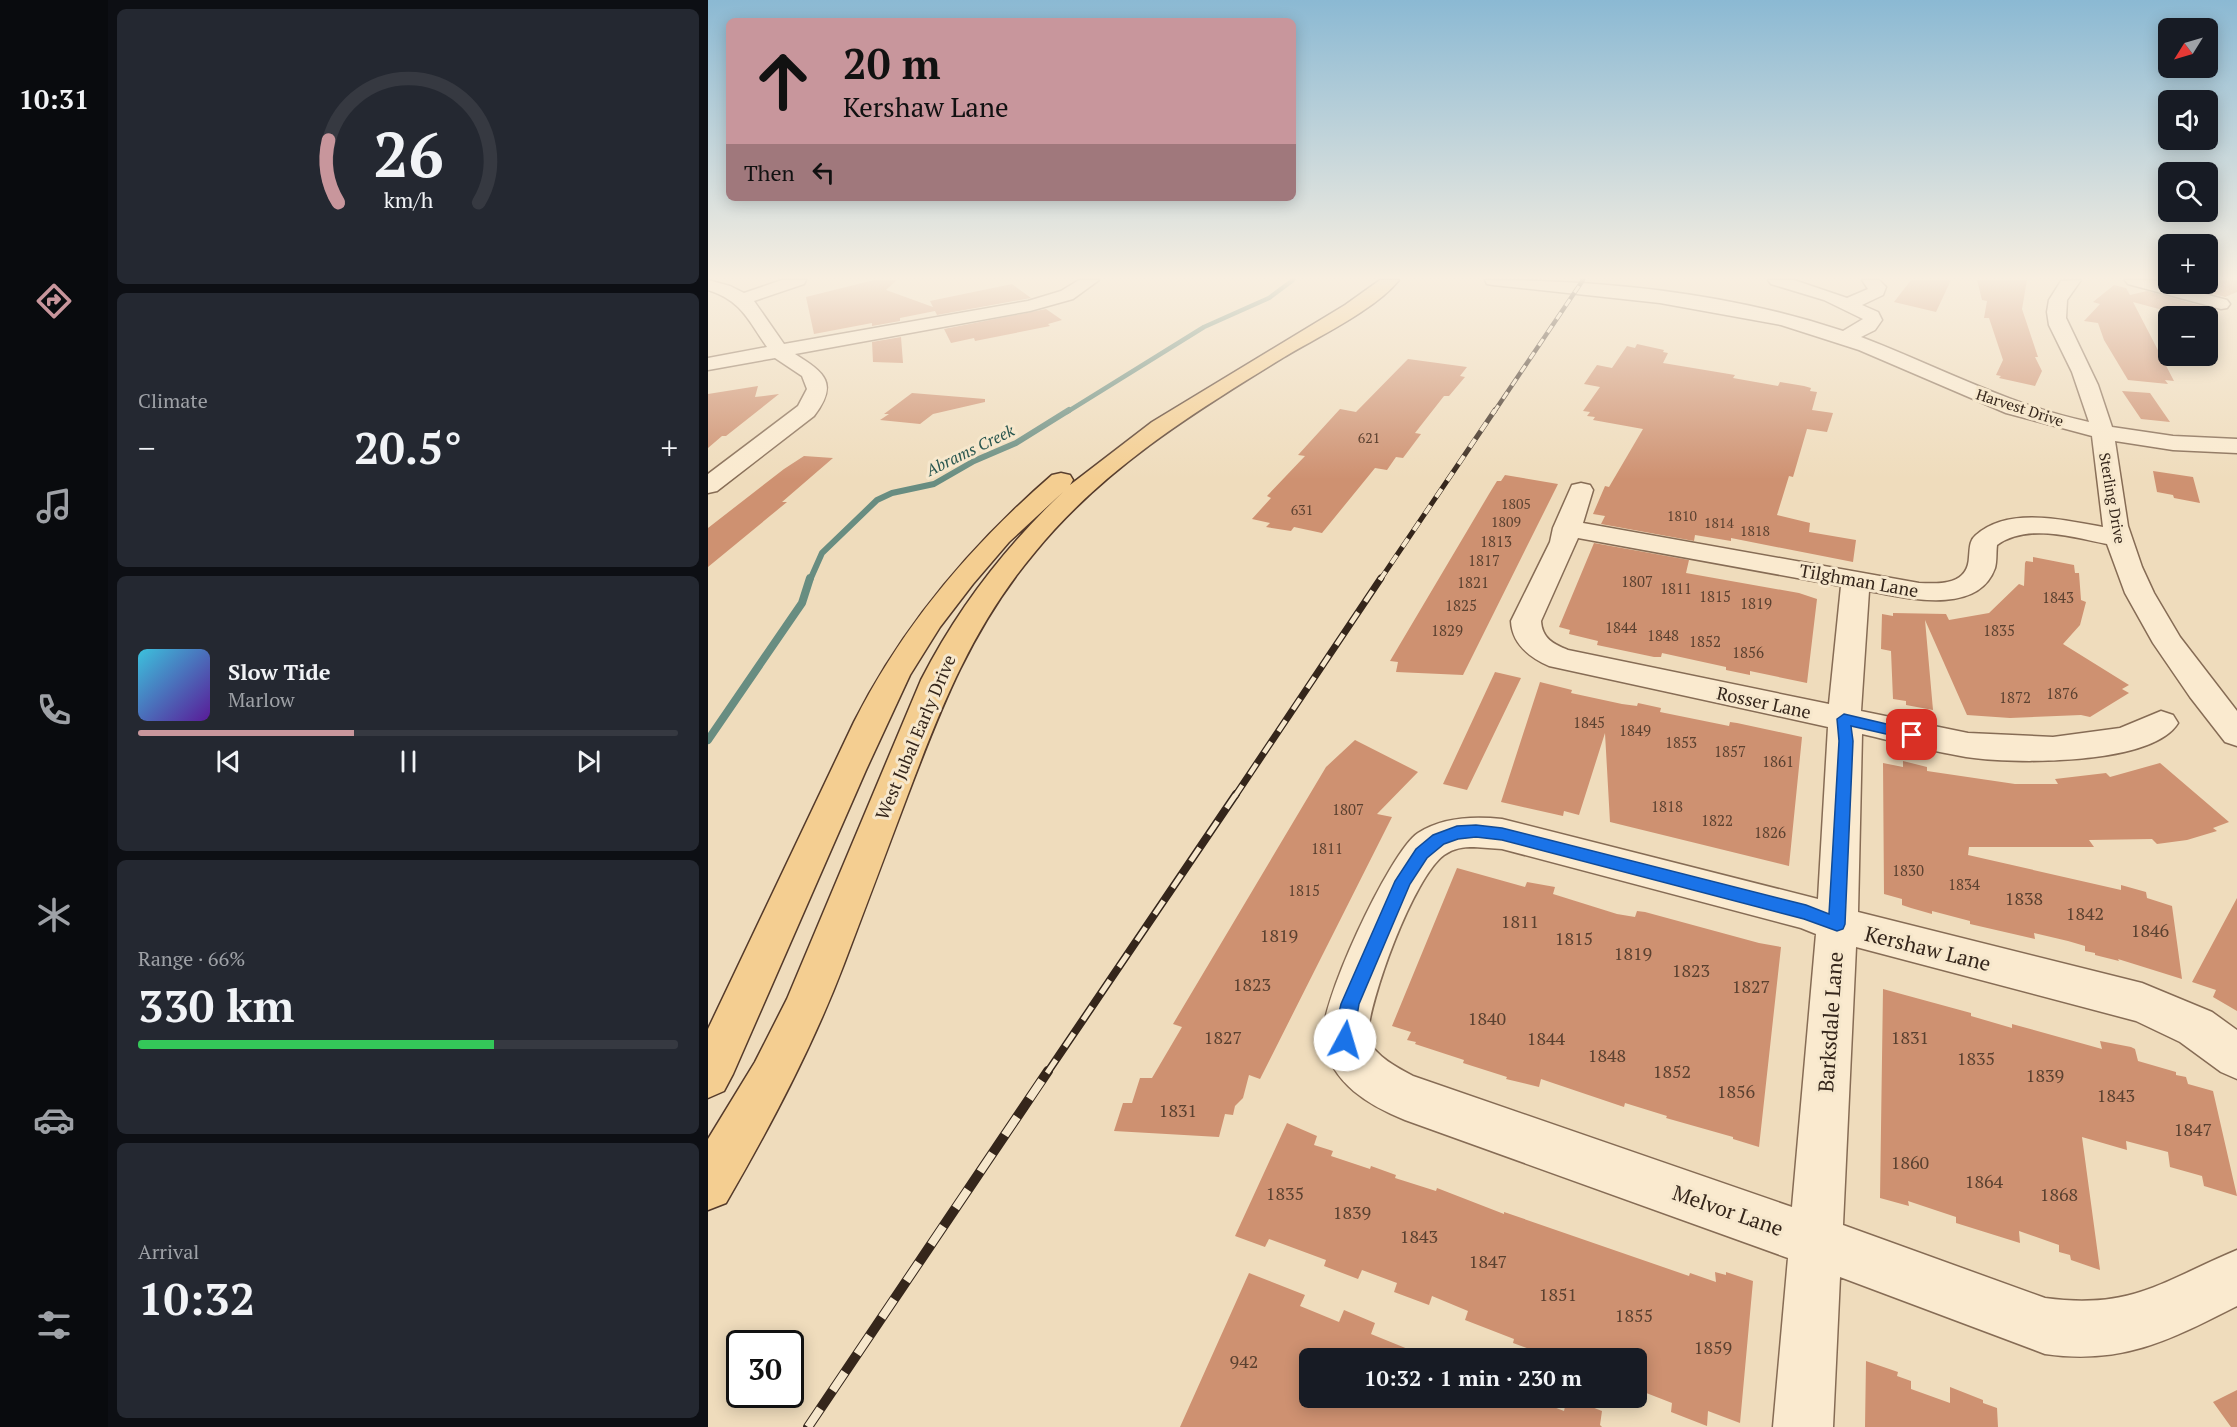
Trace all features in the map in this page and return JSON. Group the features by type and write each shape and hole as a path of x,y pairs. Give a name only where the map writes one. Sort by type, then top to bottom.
{"main road":[{"name":"West Jubal Early Drive","path":"708,1075 765,959 806,862 887,690 913,645 971,565 1022,513 1078,464 1186,390 1259,347"},
{"name":"West Jubal Early Drive","path":"708,1185 768,1085 804,1010 903,755 959,637 984,599 1052,516 1109,464 1160,427 1288,347"}],"street":[{"path":"708,486 806,411 815,399 818,391 816,381 810,373 781,352 778,347"},
{"path":"708,364 810,347"},
{"name":"Harvest Drive","path":"1865,347 2004,405 2101,430 2174,443 2237,446"},
{"name":"Sterling Drive","path":"2068,347 2090,391 2101,430 2118,538 2129,570 2147,608 2174,652 2237,734"},
{"path":"708,467 733,467"},
{"name":"Rosser Lane","path":"1581,490 1563,542 1526,621 1527,634 1544,651 1567,661 1968,746 2063,749 2114,742 2140,734 2161,723"},
{"name":"Tilghman Lane","path":"1566,528 1921,592 1954,590 1968,584 1980,572 1984,542 1988,538 2020,526 2118,538"},
{"name":"Barksdale Lane","path":"1803,1427 1837,924 1846,741 1844,719 1856,580"},
{"name":"Kershaw Lane","path":"1380,933 1403,881 1429,845 1447,836 1476,831 1502,834 1784,906 1837,924 2142,1003 2196,1027 2237,1057"},
{"name":"Melvor Lane","path":"1380,933 1350,1004 1345,1040 1360,1068 1385,1088 1815,1241 2022,1318 2065,1330 2095,1331 2120,1328 2178,1305 2237,1277"}],"building":[{"path":"872,347 902,347 903,363 873,362"},
{"path":"1627,347 1649,347 1664,350 1663,352 1668,353 1663,363 1735,375 1733,378 1778,386 1780,382 1804,386 1811,388 1810,391 1817,392 1812,410 1833,413 1827,432 1807,429 1793,477 1789,476 1777,515 1810,523 1809,532 1856,540 1853,562 1731,538 1731,541 1695,535 1694,541 1601,524 1605,516 1593,514 1605,486 1609,487 1643,429 1593,420 1595,417 1587,416 1590,412 1583,411 1600,387 1584,384 1597,365 1612,368"},
{"path":"1999,347 2035,347 2038,357 2035,357 2042,371 2035,386 1999,378 2001,376 1996,375 2003,360"},
{"path":"2108,347 2156,347 2158,366 2166,366 2174,381 2165,380 2168,384 2128,380"},
{"path":"1408,359 1467,367 1460,376 1465,377 1449,396 1444,396 1415,433 1421,434 1403,458 1396,457 1387,470 1375,468 1322,533 1294,527 1291,531 1266,527 1270,523 1252,519 1271,498 1267,496 1305,456 1298,455 1340,409 1356,412"},
{"path":"758,386 755,397 779,394 708,448 708,394"},
{"path":"2122,391 2150,393 2170,422 2141,419"},
{"path":"912,393 985,399 985,402 933,414 920,424 880,420 889,414 884,414"},
{"path":"804,456 833,458 782,502 787,502 708,567 708,528"},
{"path":"2153,471 2193,477 2200,503 2157,492"},
{"path":"1505,475 1558,484 1463,675 1396,672 1398,662 1390,661 1497,481 1501,481"},
{"path":"1594,543 1689,560 1686,573 1799,593 1817,599 1807,683 1750,671 1750,675 1726,670 1726,667 1662,653 1661,657 1654,657 1597,645 1598,641 1569,634 1570,630 1559,627"},
{"path":"2033,557 2074,565 2075,573 2079,573 2081,600 2086,602 2080,625 2063,644 2129,685 2122,689 2129,693 2090,717 2081,715 2010,718 1967,715 1925,620 1933,710 1906,705 1906,701 1893,699 1891,651 1881,649 1882,614 1893,616 1893,613 1946,614 1949,620 1989,613 2019,584 2024,586 2025,563 2026,561 2033,562"},
{"path":"1495,672 1521,678 1467,790 1443,784"},
{"path":"1540,682 1572,690 1571,693 1622,704 1637,706 1638,703 1661,708 1660,712 1729,726 1730,722 1737,723 1802,737 1789,866 1610,822 1605,733 1579,815 1564,811 1563,816 1501,802"},
{"path":"1355,740 1418,772 1377,814 1392,817 1260,1079 1249,1075 1243,1098 1235,1106 1233,1115 1225,1114 1219,1137 1114,1131 1123,1103 1132,1103 1140,1078 1152,1078 1182,1027 1173,1024 1326,767"},
{"path":"1903,761 1927,767 1927,771 2015,784 2058,784 2055,779 2106,773 2110,777 2160,763 2229,822 2213,828 2217,831 2187,840 2157,844 2152,839 2089,840 2094,847 1969,847 1968,855 2121,890 2121,885 2146,892 2147,898 2172,906 2182,979 2118,959 2119,961 2095,955 2095,953 2085,951 2085,946 2068,941 2034,933 2035,939 1970,924 1970,921 1932,911 1932,914 1902,905 1902,899 1884,894 1883,763 1903,767"},
{"path":"1457,868 1525,887 1527,882 1555,887 1553,894 1617,914 1635,917 1637,911 1645,912 1781,947 1759,1147 1733,1139 1733,1137 1666,1118 1667,1116 1625,1103 1624,1107 1541,1079 1539,1087 1506,1079 1507,1077 1463,1063 1464,1060 1407,1040 1411,1032 1392,1026"},
{"path":"2237,898 2237,1011 2213,997 2216,990 2192,982"},
{"path":"1883,989 1971,1013 1971,1016 2012,1028 2012,1024 2102,1049 2100,1041 2131,1047 2135,1049 2138,1061 2176,1072 2176,1075 2186,1077 2188,1084 2213,1091 2237,1196 2204,1186 2202,1176 2170,1167 2168,1152 2126,1141 2127,1150 2082,1137 2100,1270 2071,1260 2070,1255 2059,1252 2059,1245 2019,1231 2020,1243 1956,1223 1956,1217 1908,1201 1909,1206 1880,1198"},
{"path":"1287,1123 1317,1136 1314,1145 1333,1151 1331,1156 1370,1169 1371,1166 1396,1175 1395,1178 1436,1191 1437,1188 1504,1214 1504,1212 1689,1276 1690,1273 1716,1282 1715,1272 1726,1275 1726,1272 1753,1281 1740,1423 1708,1411 1707,1426 1671,1412 1672,1403 1647,1393 1647,1348 1526,1348 1513,1343 1514,1339 1465,1320 1468,1311 1432,1296 1429,1305 1394,1292 1397,1283 1362,1270 1358,1279 1324,1266 1326,1260 1269,1239 1265,1247 1235,1236"},
{"path":"1249,1273 1305,1295 1300,1306 1339,1322 1344,1310 1375,1323 1371,1334 1405,1348 1299,1348 1299,1408 1556,1408 1564,1411 1565,1408 1594,1408 1602,1411 1600,1425 1602,1427 1180,1427"},
{"path":"1866,1361 1898,1372 1897,1376 1911,1381 1911,1389 1950,1403 1950,1387 1983,1400 1983,1403 1997,1408 1998,1427 1865,1427"},
{"path":"2237,1390 2237,1427 2231,1427 2213,1402"}],"waterway":[{"name":"Abrams Creek","path":"1067,412 1172,347"},
{"name":"Abrams Creek","path":"810,580 822,553 877,500 892,493 934,484 974,461 1016,443 1069,410"},
{"name":"Abrams Creek","path":"708,740 802,603 810,578"}],"railway":[{"path":"1494,412 1538,347"},
{"path":"1380,580 1495,410"},
{"path":"1235,796 1381,578"},
{"path":"1047,1073 1236,794"},
{"path":"808,1427 1048,1071"}],"route":[{"path":"1345,1040 1346,1019 1350,1004 1403,881 1422,853 1439,839 1457,832 1476,831 1502,834 1806,912 1837,924 1846,741 1844,719 1912,735"}]}
